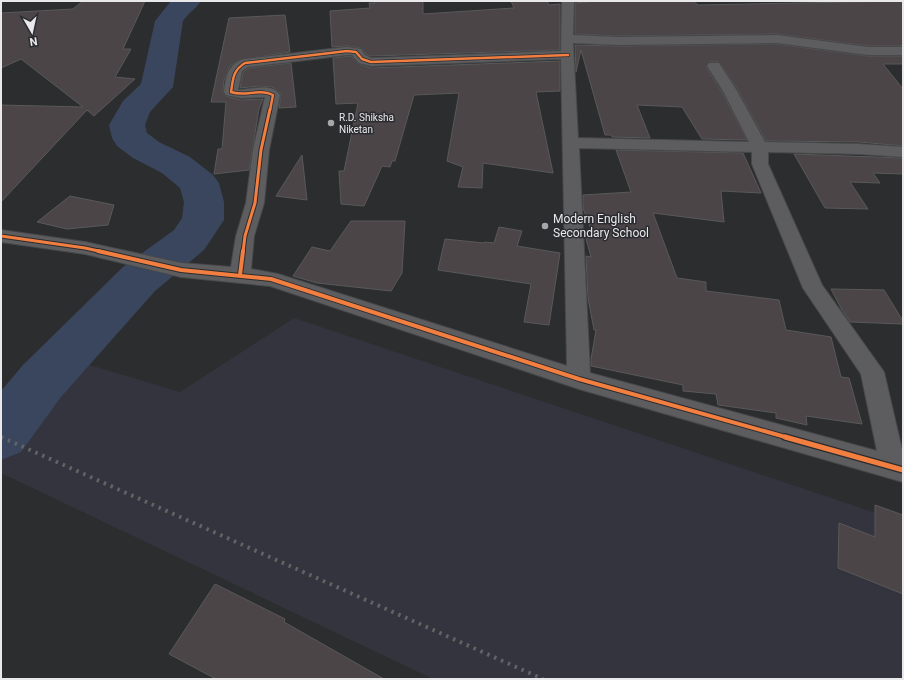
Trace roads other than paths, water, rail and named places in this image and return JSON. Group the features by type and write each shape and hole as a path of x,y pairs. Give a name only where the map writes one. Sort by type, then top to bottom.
{"street":[{"path":"568,1 568,47 579,379"},
{"path":"240,275 244,236 255,203 261,150 273,95 262,92 238,94 231,92 234,70 237,66 245,63 347,51 356,52 360,58 371,62 568,47 618,40 777,39 868,51 903,52"},
{"path":"714,66 730,92 760,148 760,164 813,288 872,372 898,469"},
{"path":"572,143 859,149 903,152"},
{"path":"1,236 85,248 181,270 240,275 271,280 579,379 898,469"}],"waterway":[{"path":"1,434 42,381 139,279 189,240 203,220 204,202 199,183 176,165 146,150 130,138 127,125 135,108 157,87 169,21 177,9 188,1"}],"railway":[{"path":"3,438 1,437 543,679"}],"place":[{"name":"R.D. Shiksha Niketan","path":"331,123"},
{"name":"Modern English Secondary School","path":"545,226"}]}
